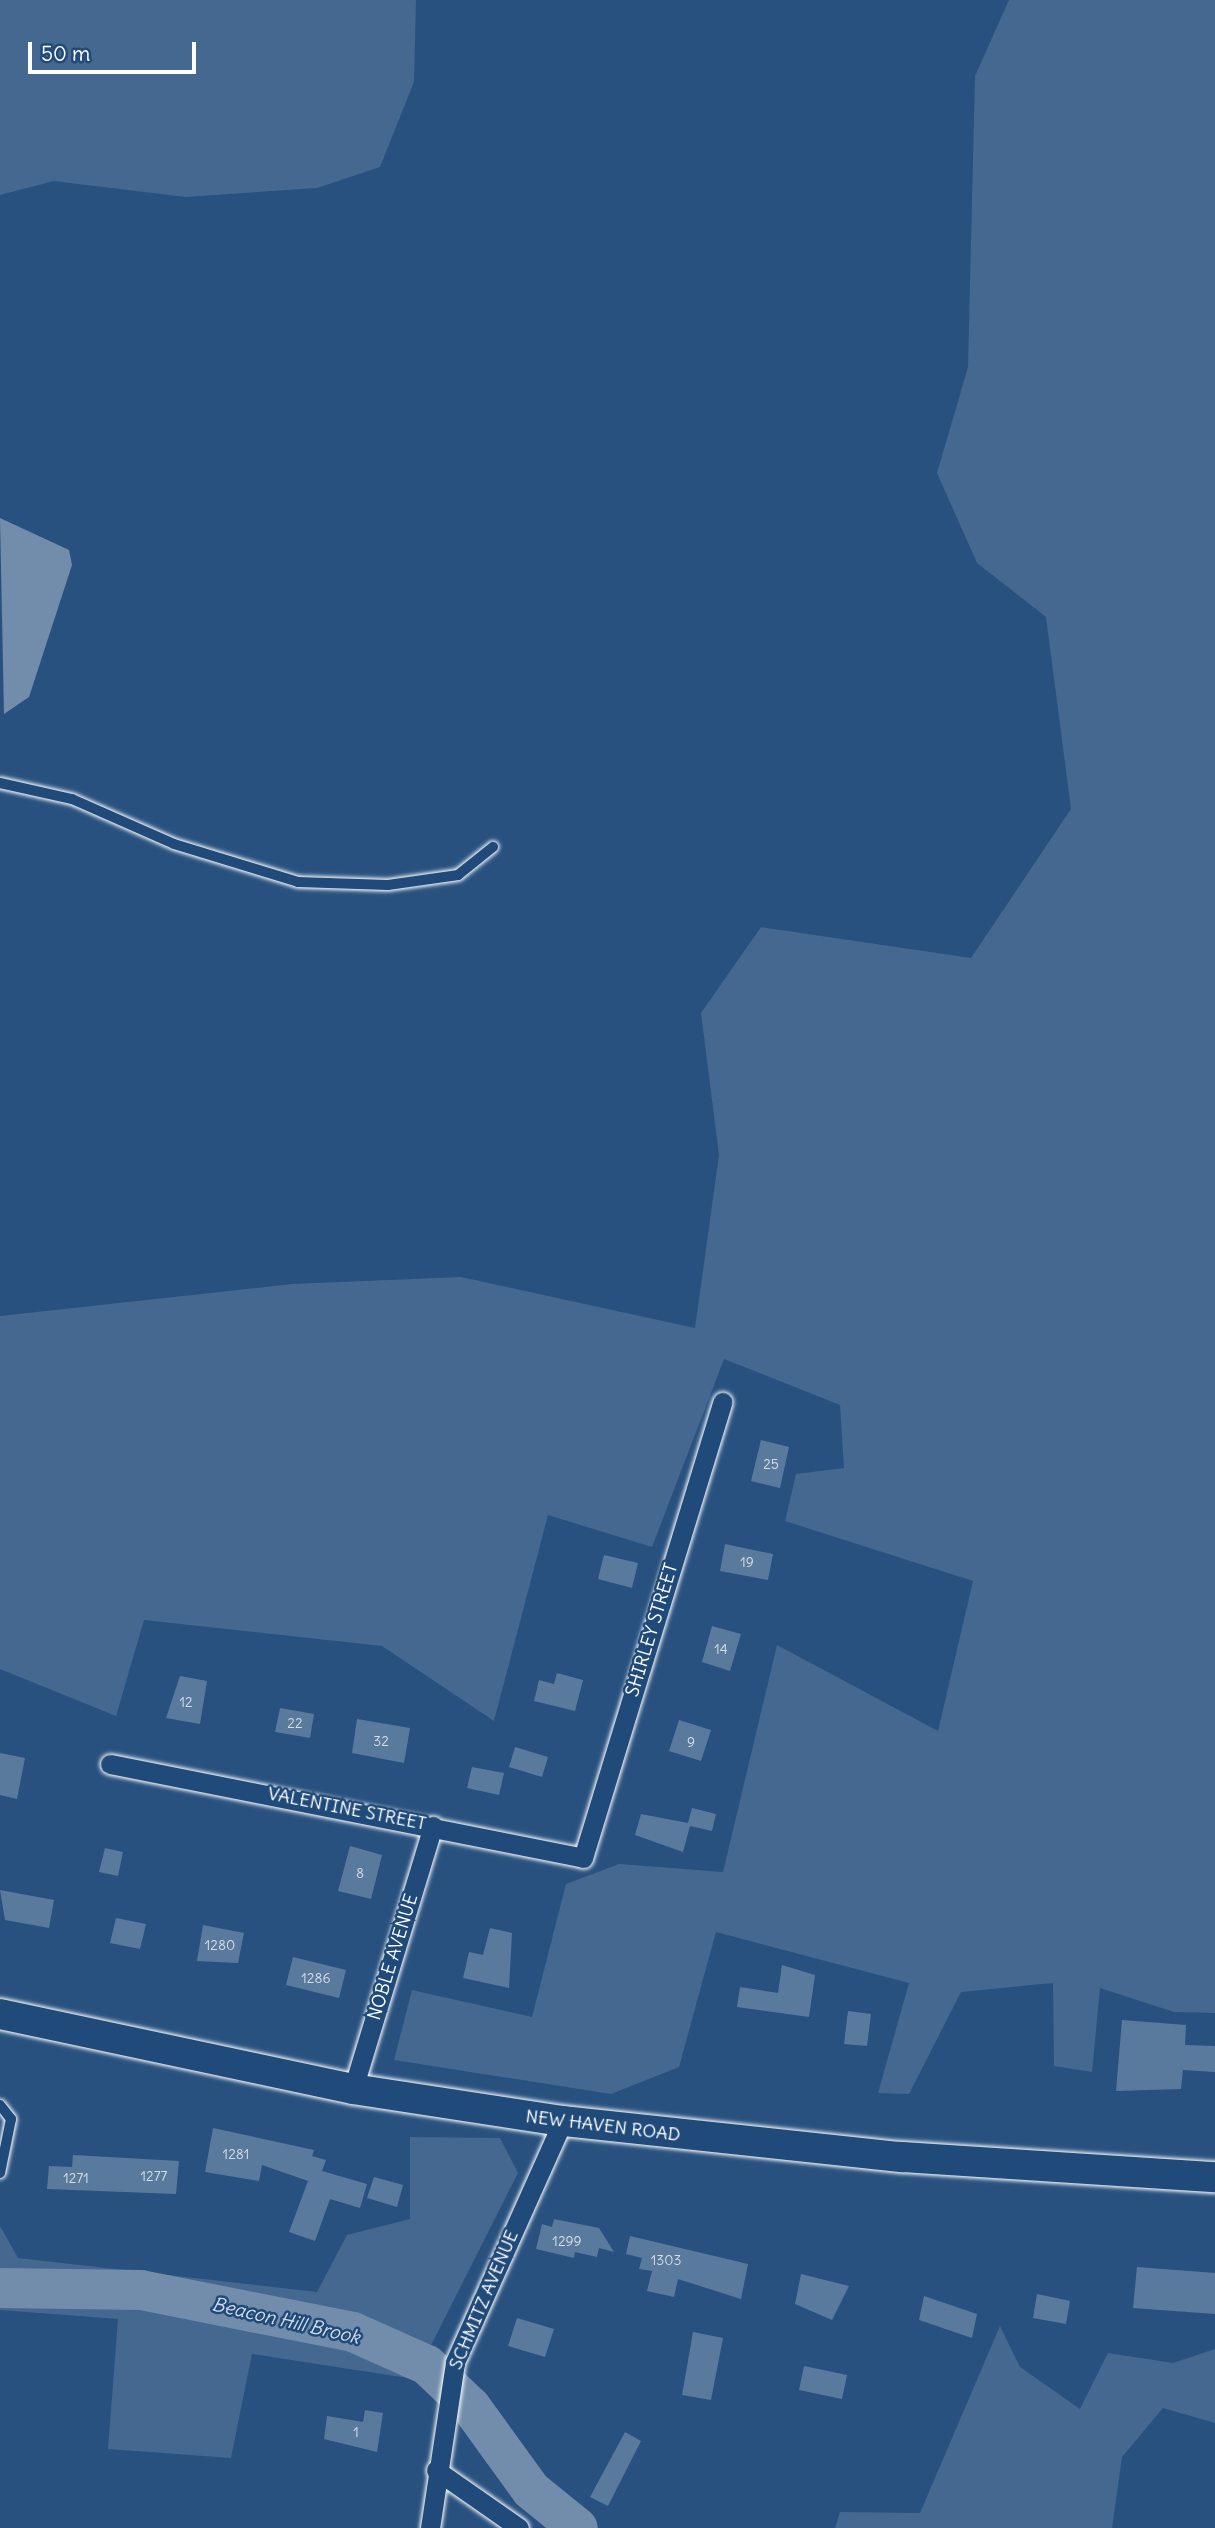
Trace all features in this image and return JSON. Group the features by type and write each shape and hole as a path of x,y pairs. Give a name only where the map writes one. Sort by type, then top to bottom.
{"main road":[{"name":"NEW HAVEN ROAD","path":"0,2014 353,2089 563,2122 969,2163 1215,2177"}],"street":[{"name":"SHIRLEY STREET","path":"583,1858 722,1402"},
{"name":"VALENTINE STREET","path":"110,1764 433,1826 583,1858"},
{"name":"NOBLE AVENUE","path":"353,2089 433,1826"},
{"name":"SCHMITZ AVENUE","path":"430,2528 445,2401 455,2362 563,2122"},
{"path":"436,2470 519,2528"}],"lane":[{"path":"0,783 72,799 174,844 298,882 388,885 458,875 493,847"},
{"path":"0,2105 11,2119 0,2173"}],"shaded area":[{"path":"0,0 416,0 414,82 380,167 317,188 185,197 54,181 0,195"},
{"path":"1009,0 1215,0 1215,2013 1174,2012 1100,1988 1092,2072 1054,2066 1053,1983 961,1992 909,2094 878,2093 909,1983 716,1932 679,2067 611,2094 394,2060 412,1990 532,2017 566,1884 619,1864 723,1872 777,1645 938,1731 973,1581 785,1521 796,1474 844,1468 840,1405 724,1359 652,1547 548,1515 494,1721 382,1646 144,1620 116,1716 0,1669 0,1316 292,1284 461,1277 695,1328 719,1155 701,1013 761,927 971,958 1071,809 1046,617 977,563 937,473 968,367 975,76"},
{"path":"0,518 69,550 72,565 29,697 4,714"},
{"path":"410,2137 500,2138 518,2173 414,2379 252,2354 231,2458 108,2449 118,2319 0,2310 0,2226 18,2258 317,2292 347,2235 410,2219"},
{"path":"1000,2326 1020,2367 1080,2409 1108,2353 1173,2363 1215,2349 1215,2423 1163,2408 1122,2457 1112,2528 835,2528 840,2512 920,2513"}],"building":[{"path":"761,1440 789,1447 780,1488 751,1481"},
{"path":"725,1544 773,1554 768,1580 720,1571"},
{"path":"604,1555 638,1563 632,1588 598,1579"},
{"path":"712,1626 741,1634 730,1671 702,1662"},
{"path":"557,1673 583,1680 575,1711 534,1701 539,1680 554,1684"},
{"path":"180,1676 207,1681 200,1724 166,1718"},
{"path":"280,1708 314,1714 310,1738 275,1732"},
{"path":"357,1719 410,1728 404,1763 352,1753"},
{"path":"679,1720 711,1730 701,1761 669,1751"},
{"path":"515,1747 548,1757 542,1777 509,1767"},
{"path":"0,1753 25,1758 17,1799 0,1795"},
{"path":"472,1767 504,1773 499,1795 467,1788"},
{"path":"692,1808 716,1814 712,1831 690,1826 683,1852 635,1835 641,1814 688,1823"},
{"path":"350,1846 382,1855 371,1899 338,1891"},
{"path":"105,1848 123,1852 118,1876 99,1872"},
{"path":"0,1890 54,1900 49,1928 5,1920"},
{"path":"116,1918 146,1924 140,1949 110,1943"},
{"path":"203,1925 244,1933 238,1963 197,1961"},
{"path":"490,1928 512,1933 509,1988 463,1978 469,1952 483,1955"},
{"path":"293,1957 346,1970 339,1998 286,1985"},
{"path":"782,1965 815,1975 809,2017 737,2007 740,1987 778,1993"},
{"path":"848,2011 871,2014 867,2046 844,2044"},
{"path":"1122,2020 1186,2025 1185,2045 1215,2046 1215,2072 1183,2070 1181,2089 1116,2091"},
{"path":"213,2128 314,2150 312,2156 326,2160 322,2171 367,2184 360,2208 330,2199 315,2241 289,2232 308,2181 262,2165 259,2181 205,2172"},
{"path":"73,2155 179,2161 176,2194 47,2189 49,2166 72,2167"},
{"path":"374,2177 403,2185 397,2207 367,2198"},
{"path":"554,2219 599,2228 614,2252 599,2248 597,2257 575,2252 574,2258 536,2249 542,2224 552,2227"},
{"path":"630,2236 748,2264 741,2299 678,2279 674,2297 647,2291 652,2271 639,2269 642,2258 626,2254"},
{"path":"1137,2267 1215,2273 1215,2314 1133,2308"},
{"path":"801,2274 849,2286 832,2320 795,2304"},
{"path":"1037,2294 1070,2301 1066,2324 1033,2318"},
{"path":"924,2296 977,2314 972,2338 919,2320"},
{"path":"517,2318 554,2329 545,2357 508,2346"},
{"path":"693,2332 723,2338 711,2400 682,2395"},
{"path":"804,2366 847,2375 842,2399 799,2390"},
{"path":"365,2410 383,2413 377,2452 324,2439 327,2416 363,2422"},
{"path":"625,2432 641,2441 608,2506 590,2497"}],"waterway":[{"name":"Beacon Hill Brook","path":"0,2288 141,2290 353,2332 427,2365 471,2407 531,2490 578,2528"}]}
